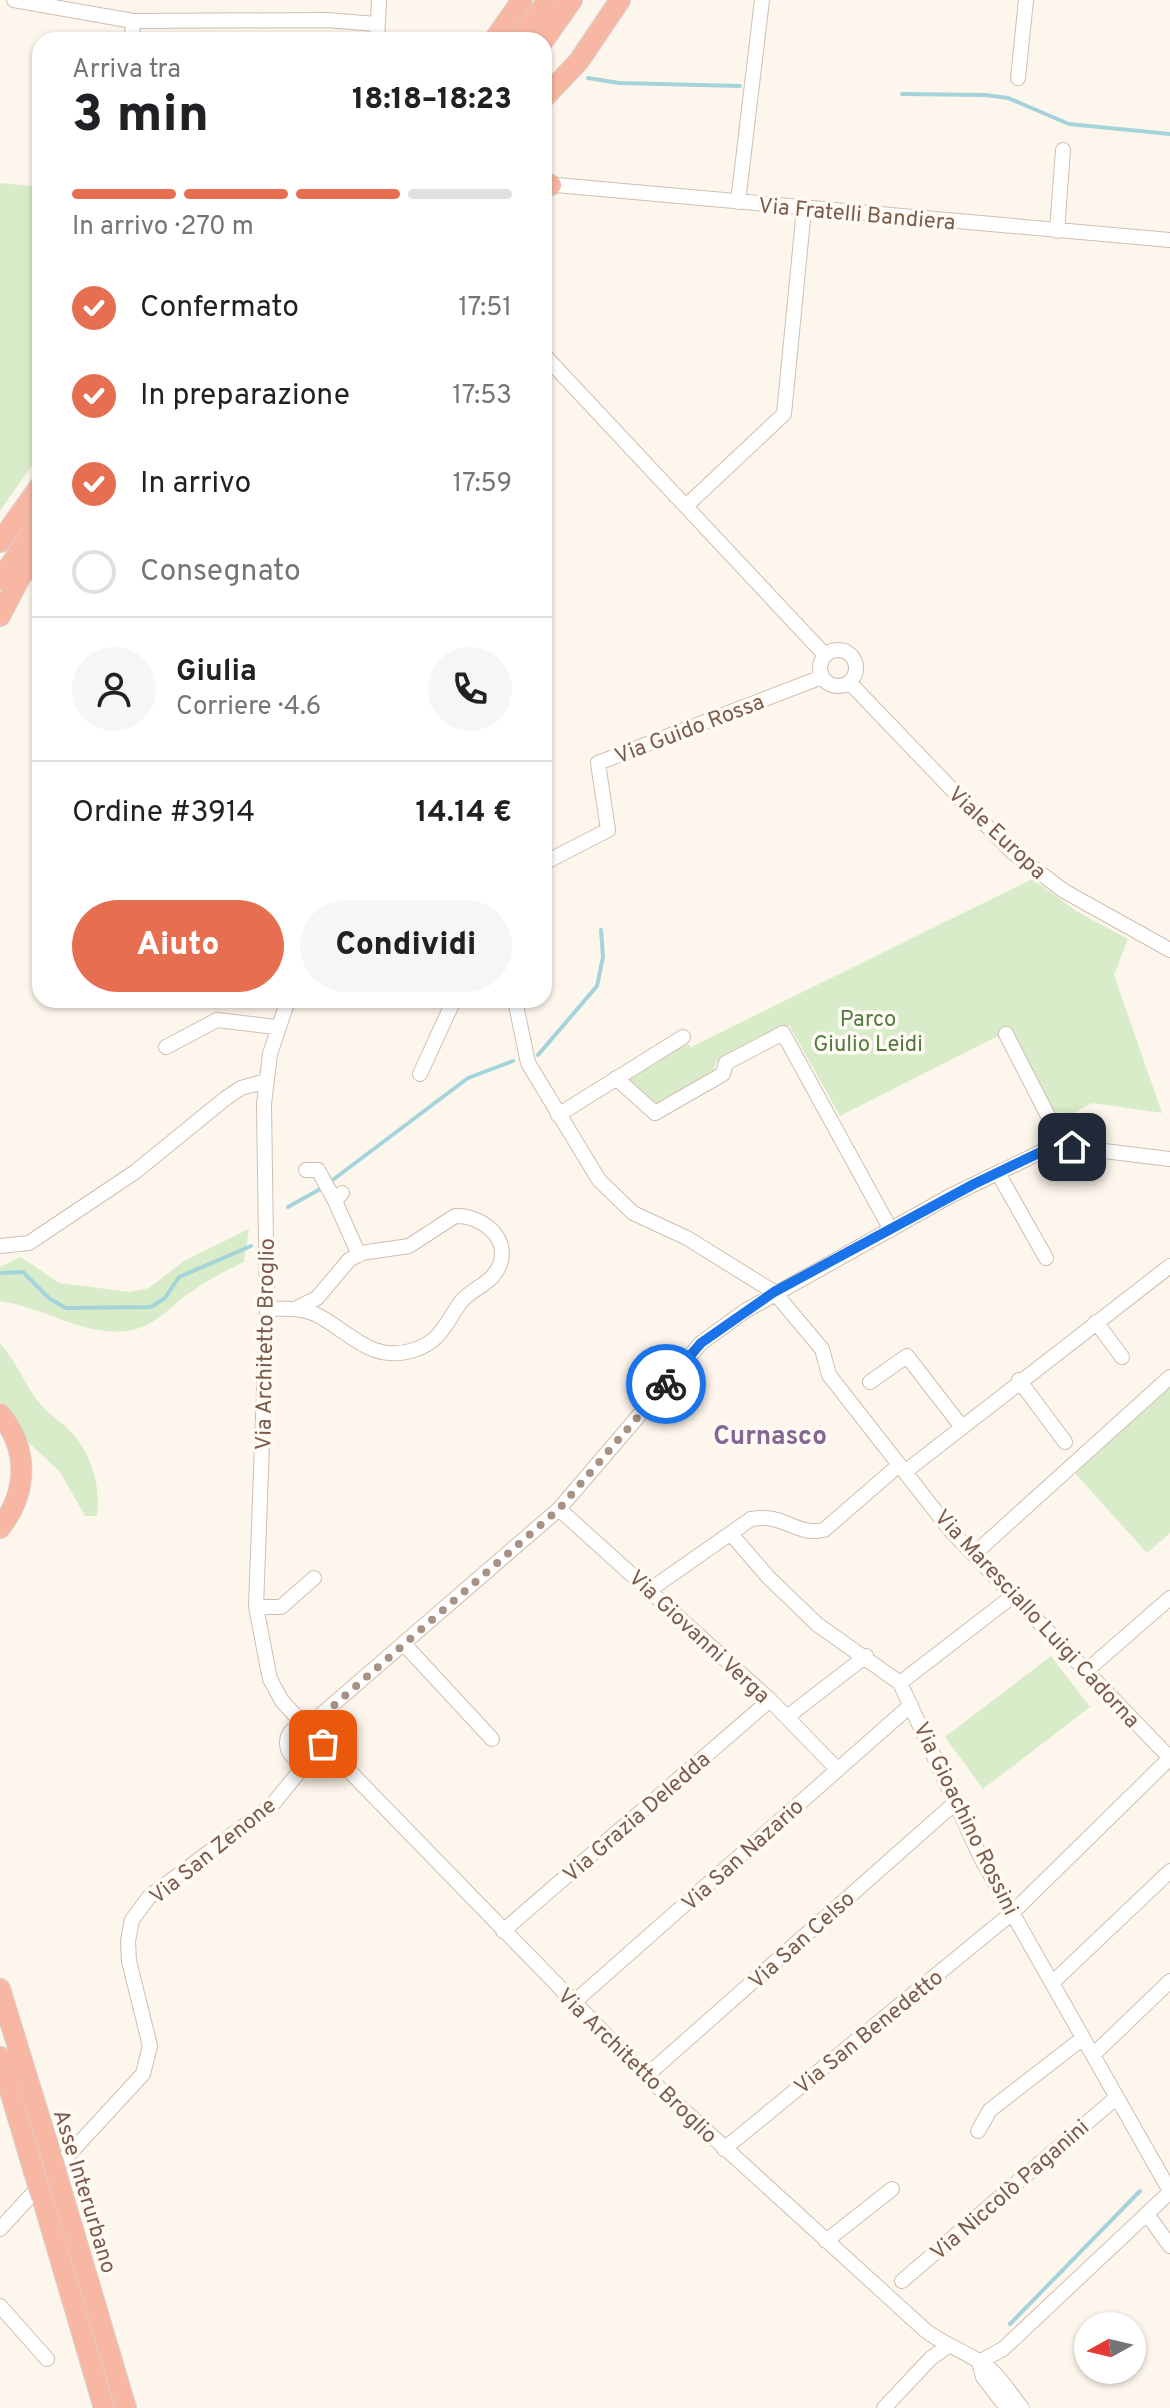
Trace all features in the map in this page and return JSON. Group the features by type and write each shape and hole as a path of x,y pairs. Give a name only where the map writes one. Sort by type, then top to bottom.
{"highway":[{"path":"500,32 522,0"},
{"path":"525,32 548,0"},
{"path":"550,32 572,0"},
{"path":"552,90 579,61 620,0"},
{"path":"0,525 32,482"},
{"path":"0,542 32,497"},
{"path":"0,580 32,533"},
{"path":"0,616 32,560"},
{"path":"0,1414 17,1440 22,1466 17,1499 0,1528"},
{"name":"Asse Interurbano","path":"0,1989 126,2408"},
{"name":"Asse Interurbano","path":"0,2057 104,2408"}],"street":[{"path":"14,0 133,21 327,20 376,24"},
{"path":"376,32 379,0"},
{"path":"738,202 762,0"},
{"path":"1018,78 1026,0"},
{"path":"132,32 133,21"},
{"path":"1057,231 1063,150"},
{"name":"Via Fratelli Bandiera","path":"552,185 1170,240"},
{"path":"686,506 784,414 804,209"},
{"name":"Viale Europa","path":"552,364 825,655 836,650 852,658 855,673 849,682 1011,851 1064,891 1170,950"},
{"path":"825,655 820,666 822,677 832,686 849,682"},
{"name":"Via Guido Rossa","path":"552,859 608,830 598,763 822,677"},
{"name":"Via Architetto Broglio","path":"284,1008 276,1027 266,1081 267,1309 256,1607 263,1656 282,1701 290,1733"},
{"path":"420,1074 450,1008"},
{"name":"Via Maresciallo Luigi Cadorna","path":"517,1008 528,1063 599,1180 621,1204 687,1238 774,1292 822,1349 829,1375 974,1554 1170,1758"},
{"path":"166,1047 217,1020 276,1027"},
{"path":"616,1078 655,1113 723,1074 726,1063 783,1033 891,1230"},
{"path":"1006,1034 1064,1147"},
{"path":"558,1115 683,1037"},
{"path":"0,1246 29,1243 135,1172 226,1098 241,1088 266,1081"},
{"path":"290,1733 314,1733 331,1708 559,1509 701,1343 774,1292 1047,1149 1064,1147 1170,1159"},
{"path":"306,1170 318,1170 333,1190 359,1255"},
{"path":"998,1173 1046,1258"},
{"path":"267,1309 295,1309 318,1315 371,1350 414,1350 438,1337 468,1294 494,1274 501,1246 495,1232 482,1220 455,1216 409,1246 359,1255 337,1272 317,1298 295,1309"},
{"path":"651,1589 751,1519 771,1516 810,1533 824,1530 1170,1266"},
{"path":"1096,1322 1122,1357"},
{"path":"870,1382 907,1356 961,1426"},
{"path":"974,1554 1170,1377"},
{"path":"1019,1380 1065,1442"},
{"name":"Via Giovanni Verga","path":"559,1509 651,1589 770,1700 837,1769"},
{"name":"Via Gioachino Rossini","path":"731,1534 769,1578 818,1625 886,1670 900,1683 1012,1913 1170,2192"},
{"path":"256,1607 281,1607 314,1578"},
{"path":"900,1683 1014,1595"},
{"path":"1086,1671 1169,1601"},
{"path":"404,1644 492,1739"},
{"path":"787,1717 866,1656"},
{"name":"Via Grazia Deledda","path":"503,1931 770,1700"},
{"name":"Via Architetto Broglio","path":"282,1701 646,2076 947,2347 993,2372 1022,2408"},
{"name":"Via San Nazario","path":"573,2003 911,1705"},
{"name":"Via San Zenone","path":"284,1792 292,1756 287,1745 290,1733"},
{"name":"Via San Zenone","path":"0,2229 143,2074 150,2046 129,1961 128,1941 132,1920 149,1897 252,1820 284,1792 311,1760 314,1733"},
{"name":"Via Architetto Broglio","path":"292,1756 344,1768"},
{"name":"Via San Benedetto","path":"724,2149 1012,1913 1170,1758"},
{"name":"Via San Celso","path":"646,2076 956,1802"},
{"path":"1052,1983 1170,1871"},
{"path":"1093,2055 1170,1981"},
{"path":"978,2131 990,2110 1083,2038"},
{"name":"Via Niccolò Paganini","path":"902,2281 1117,2097"},
{"path":"826,2241 892,2189"},
{"path":"1007,2408 983,2377 979,2362 995,2355 1170,2192"},
{"path":"1147,2214 1170,2246"},
{"path":"0,2306 47,2359"},
{"path":"884,2408 931,2358 947,2347"}],"green space":[{"path":"0,183 32,186 32,465 0,511"},
{"name":"Parco Giulio Leidi","path":"1032,879 1078,912 1128,939 1114,975 1162,1113 1092,1103 1050,1126 1000,1035 840,1116 789,1025 716,1063 712,1075 656,1107 624,1081 687,1043 691,1047"},
{"path":"249,1229 244,1262 199,1286 145,1326 127,1331 91,1328 0,1301 0,1267 21,1257 59,1283 130,1292 149,1288 184,1261"},
{"path":"0,1343 41,1405 81,1445 95,1479 97,1516 85,1516 60,1472 24,1438 0,1403"},
{"path":"1170,1383 1170,1533 1147,1553 1073,1471"},
{"path":"1051,1656 1090,1707 983,1789 945,1737"}],"waterway":[{"path":"588,78 619,83 740,86"},
{"path":"902,94 1008,98 1069,124 1170,134"},
{"path":"538,1055 597,986 603,957 601,930"},
{"path":"288,1207 322,1188 468,1078 513,1061"},
{"path":"0,1273 23,1272 50,1299 66,1308 151,1307 165,1298 179,1277 251,1246"},
{"path":"1010,2324 1140,2191"}],"way so far":[{"path":"323,1744 320,1735 331,1708 559,1509 666,1384"}],"district":[{"name":"Curnasco","path":"770,1435"}],"route":[{"path":"666,1384 701,1343 774,1292 974,1184 1047,1149 1072,1147"}]}
